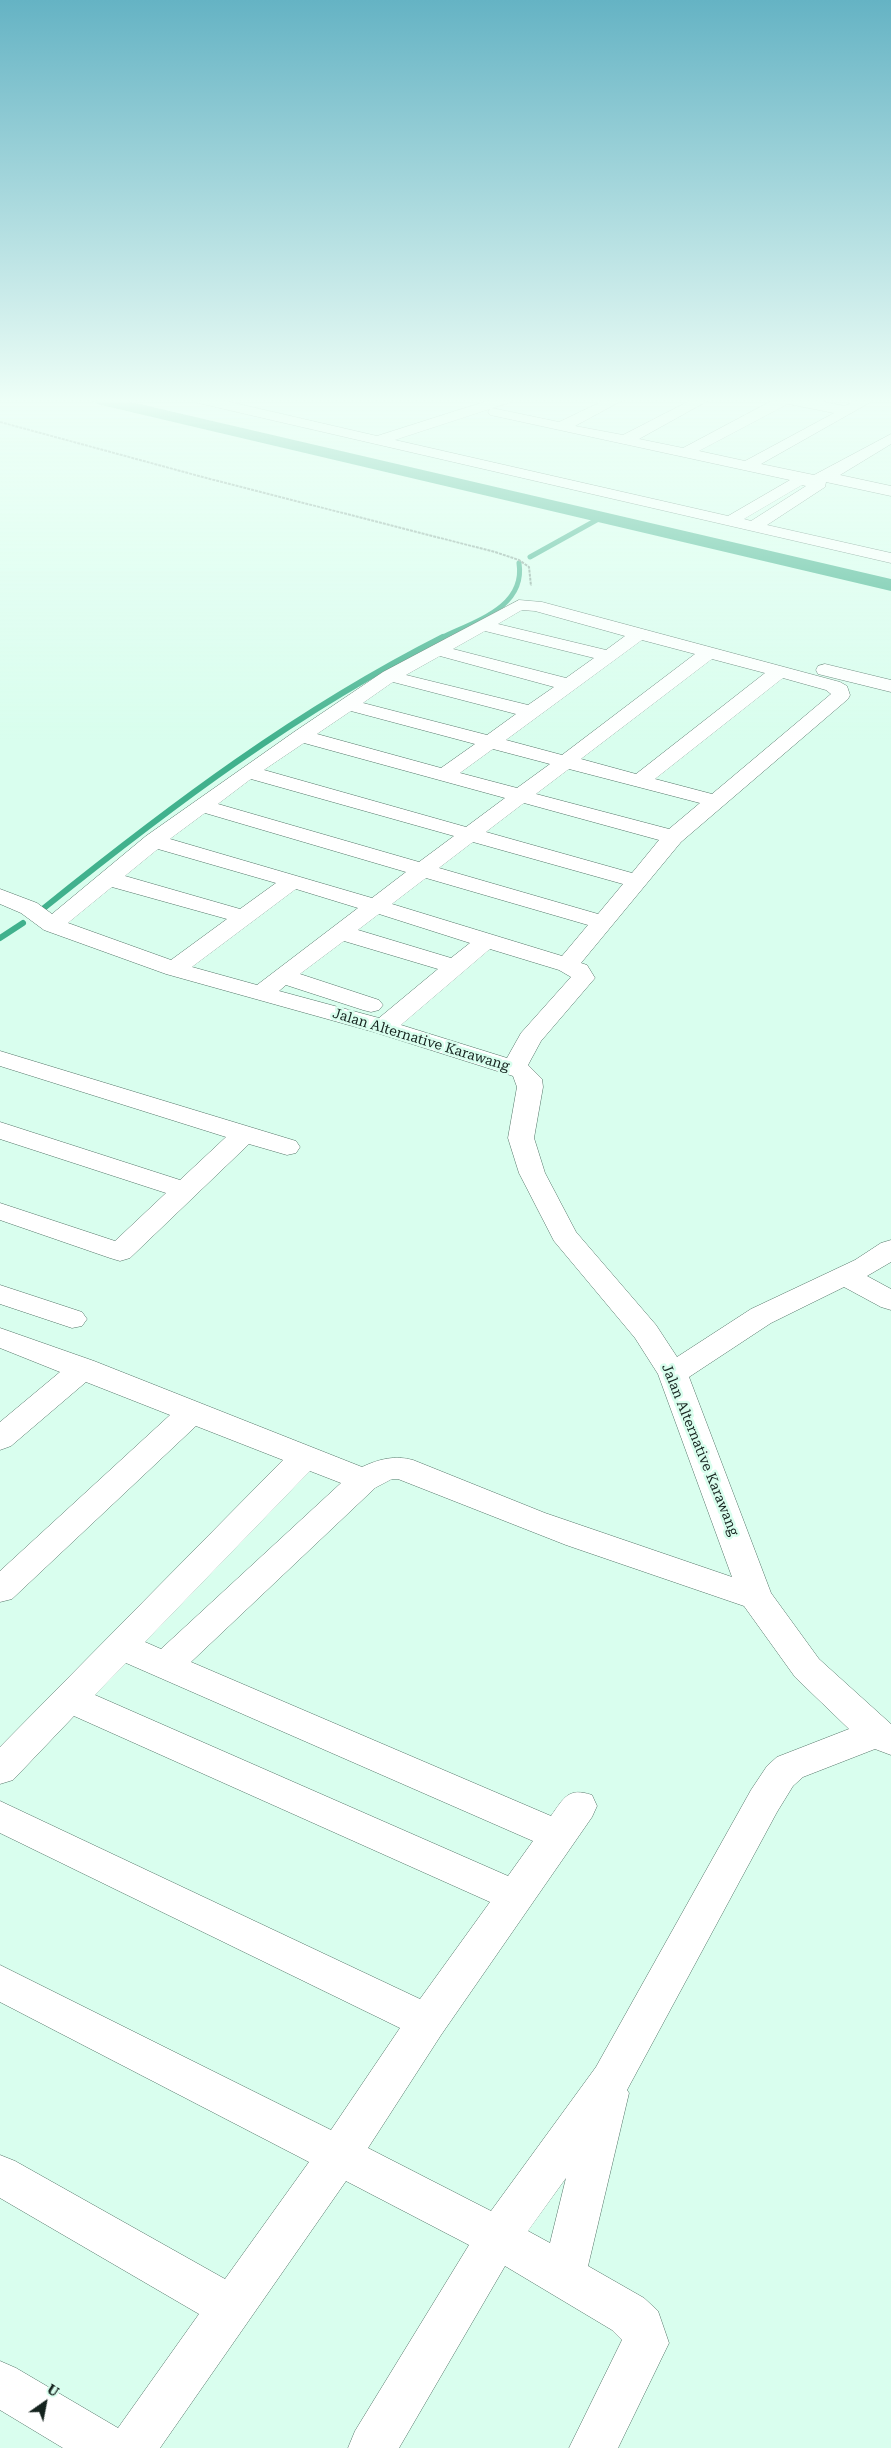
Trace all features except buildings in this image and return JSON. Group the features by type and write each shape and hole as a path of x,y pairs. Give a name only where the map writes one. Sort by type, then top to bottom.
{"street":[{"path":"696,513 891,558"},
{"path":"730,521 743,513"},
{"path":"753,526 773,513"},
{"path":"293,881 181,964 60,918 154,841 248,772 390,676 510,609 526,604 833,686 840,690 841,695 673,837 567,965"},
{"path":"482,625 609,656"},
{"path":"446,774 639,634"},
{"path":"438,650 570,685"},
{"path":"272,985 708,653"},
{"path":"825,670 891,686"},
{"path":"641,780 779,672"},
{"path":"390,676 531,712"},
{"path":"349,705 566,760 716,801"},
{"path":"301,736 673,837"},
{"path":"248,772 637,881"},
{"path":"202,806 602,922"},
{"path":"154,841 293,881 579,970 582,978 530,1038 514,1068"},
{"path":"110,878 242,917"},
{"name":"Jalan Alternative Karawang","path":"0,896 29,908 52,925 181,964 272,985 391,1021 522,1071 530,1079 530,1087 521,1128 521,1138 532,1173 564,1235 646,1332 673,1374 756,1597 807,1668 884,1737"},
{"path":"340,932 455,967"},
{"path":"391,1021 486,940"},
{"path":"0,1058 287,1147"},
{"path":"0,1130 184,1190"},
{"path":"0,1211 120,1252 244,1134"},
{"path":"673,1374 761,1316 845,1276 891,1250"},
{"path":"845,1276 891,1301"},
{"path":"0,1294 72,1319"},
{"path":"0,1337 364,1480"},
{"path":"2,1435 83,1368"},
{"path":"0,1590 192,1412"},
{"path":"0,1770 305,1457"},
{"path":"166,1665 364,1480 386,1469 402,1468 482,1502 602,1548 756,1597"},
{"path":"121,1646 568,1821 427,2022 339,2155 132,2448"},
{"path":"69,1700 515,1896"},
{"path":"372,2448 498,2237 611,2080 764,1801 780,1776 796,1764 884,1737"},
{"path":"0,1816 427,2022"},
{"path":"0,1982 498,2237 628,2314 642,2327 646,2339 638,2361 593,2448"},
{"path":"564,2275 611,2080"},
{"path":"0,2175 232,2308"},
{"path":"0,2384 107,2448"}],"path":[{"path":"342,513 503,554 519,560 529,567 532,577 530,591"}],"waterway":[{"path":"585,513 891,585"},
{"path":"530,557 602,517"},
{"path":"442,638 482,619 506,602 514,591 519,578 519,563"},
{"path":"44,908 139,833 286,728 337,696 442,638"},
{"path":"0,938 23,923"}]}
